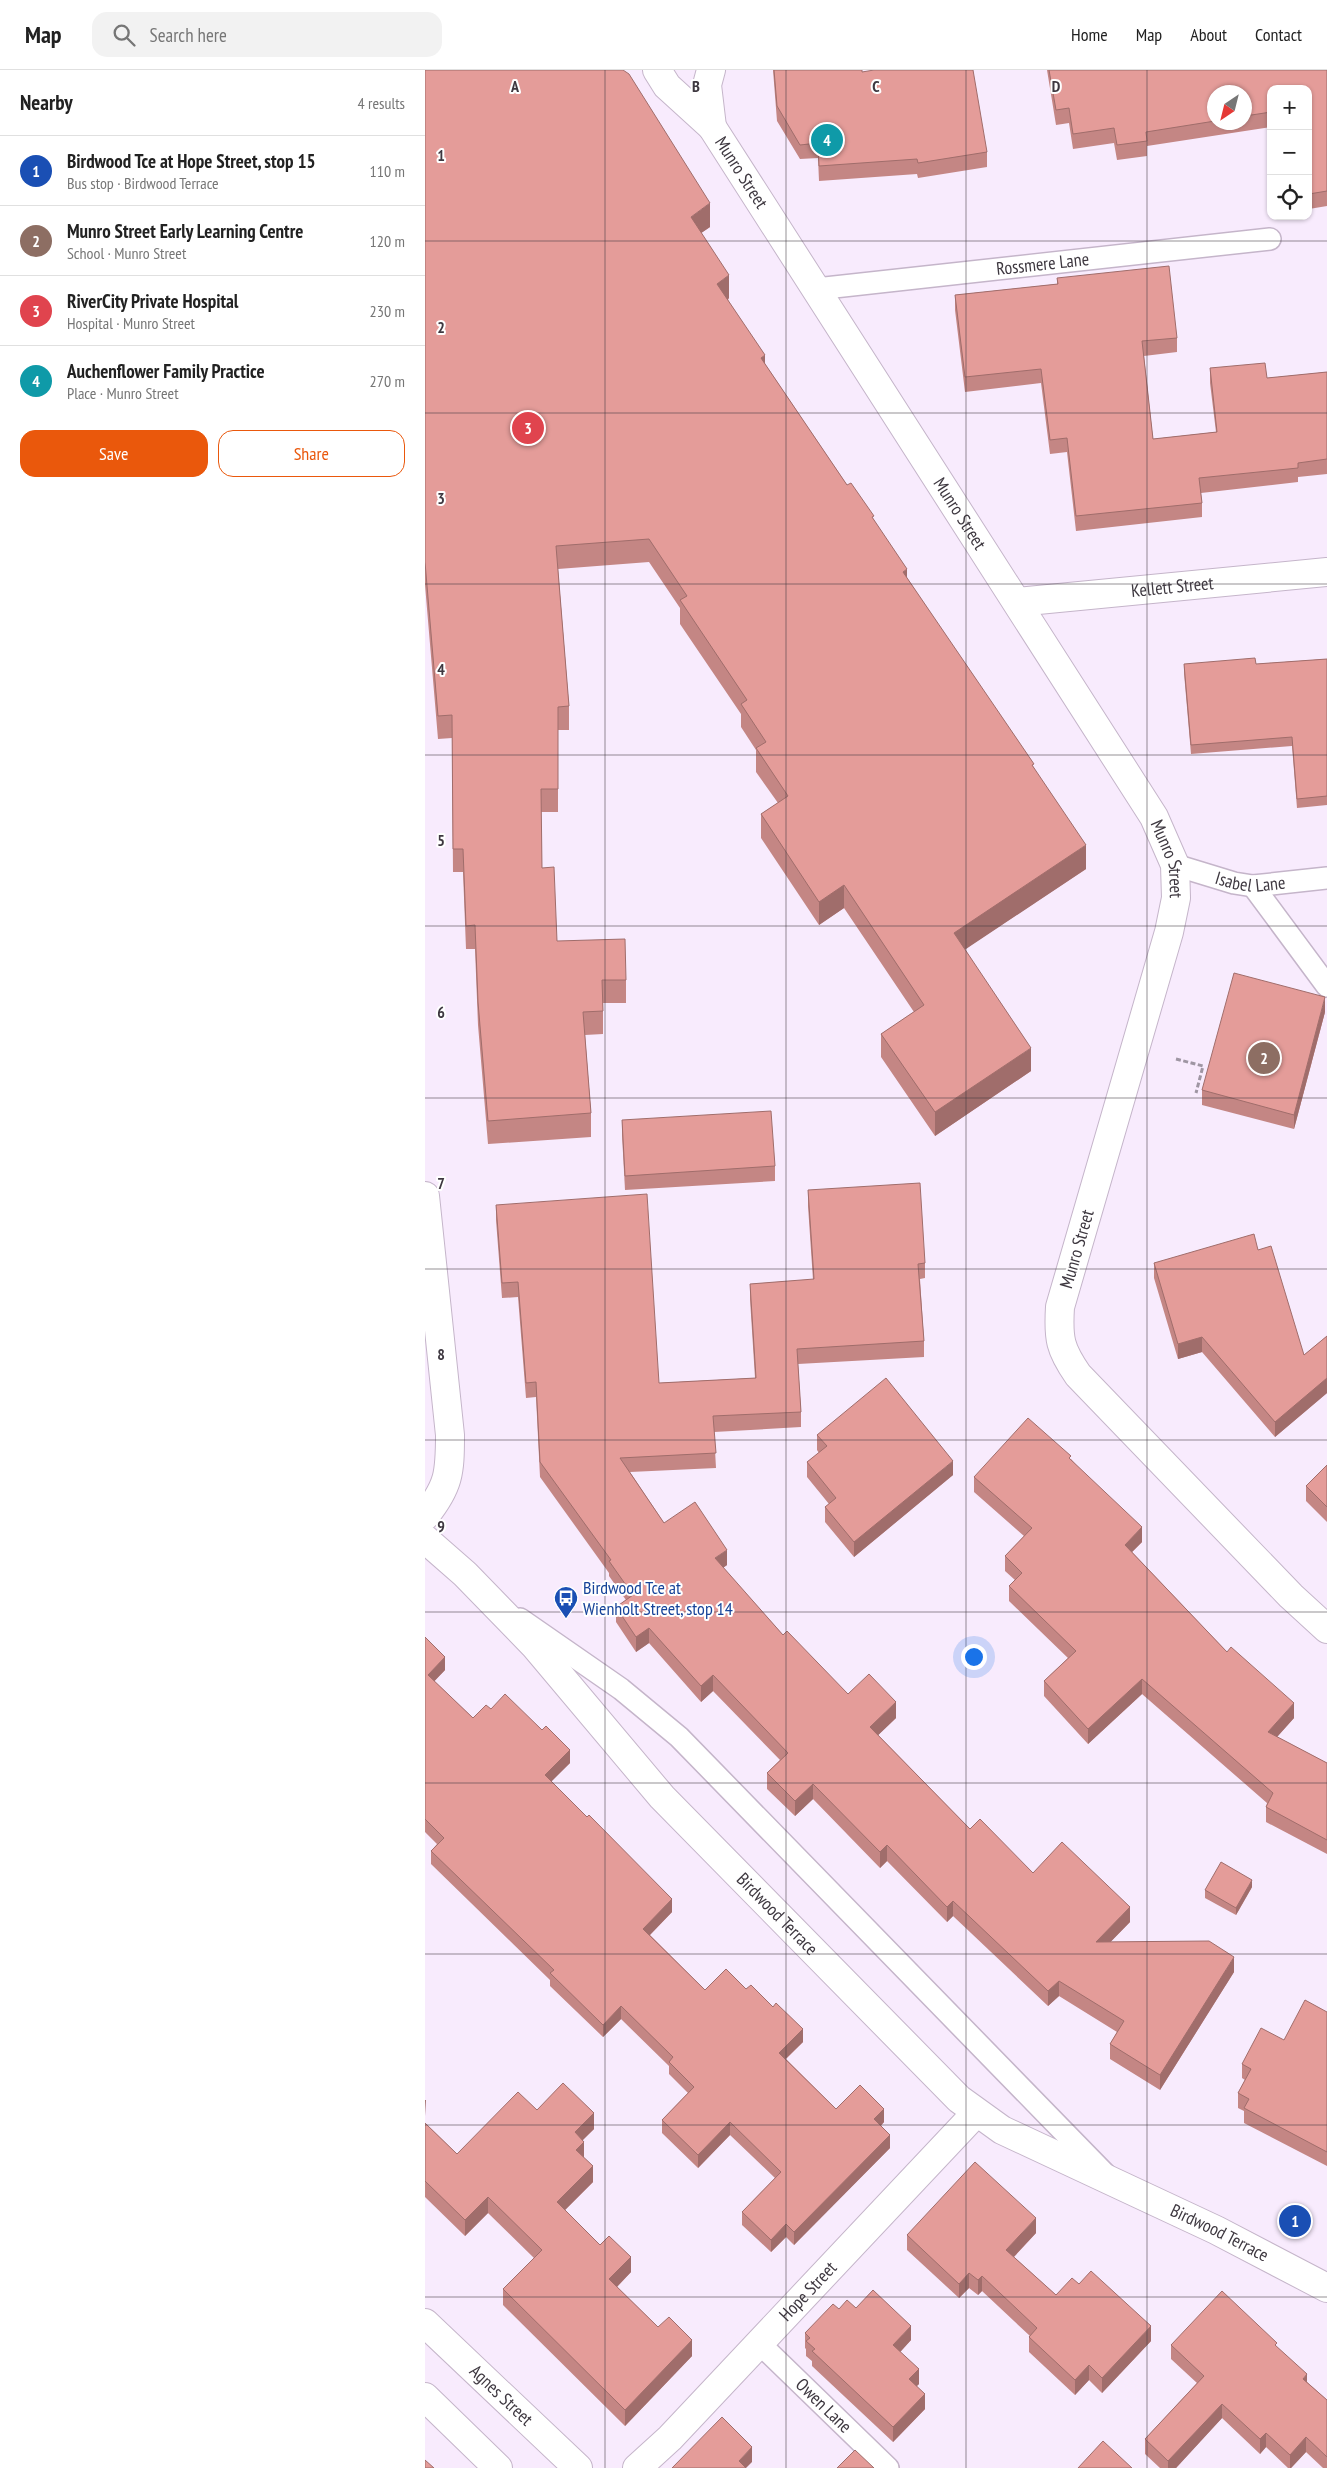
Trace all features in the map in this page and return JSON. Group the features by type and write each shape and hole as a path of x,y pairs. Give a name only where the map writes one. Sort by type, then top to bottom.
{"street":[{"name":"Munro Street","path":"657,70 667,86 712,127 1154,817 1175,865 1176,898 1169,932 1060,1307 1059,1329 1063,1353 1078,1375 1291,1596 1327,1629"},
{"name":"Munro Street","path":"711,70 707,85 712,127"},
{"name":"Kellett Street","path":"1017,602 1327,572"},
{"path":"425,1196 450,1435 450,1464 447,1485 425,1516"},
{"name":"Birdwood Terrace","path":"425,1539 487,1596 577,1693 655,1790 951,2092 976,2113 1002,2130 1111,2179 1216,2230 1327,2288"},
{"name":"Hope Street","path":"637,2468 671,2438 976,2113"},
{"name":"Agnes Street","path":"425,2323 578,2468"},
{"path":"425,2397 498,2468"}],"lane":[{"name":"Rossmere Lane","path":"816,289 1269,239"},
{"name":"Isabel Lane","path":"1175,865 1234,883 1253,886 1327,878"},
{"path":"1253,886 1327,986"},
{"name":"Birdwood Terrace","path":"487,1596 621,1690 679,1737 1111,2179"},
{"name":"Owen Lane","path":"759,2343 889,2468"}],"path":[{"path":"1176,1059 1203,1066 1196,1092"}],"building":[{"path":"425,70 623,70 629,74 710,203 691,217 729,275 717,284 765,355 761,358 847,485 851,483 874,516 872,517 907,569 903,572 1034,764 1032,765 1086,845 954,933 1031,1048 935,1112 881,1034 924,1005 844,885 819,902 761,814 788,796 756,748 766,742 741,704 747,700 680,600 687,596 649,539 556,546 569,706 558,707 558,789 541,789 542,868 554,867 557,941 625,939 626,980 602,980 603,1011 583,1012 591,1113 488,1121 478,1002 475,925 466,926 463,849 453,849 452,715 438,716 425,562"},
{"path":"774,70 862,70 862,72 874,70 973,70 987,152 918,163 917,159 819,166 818,143 800,145 777,106"},
{"path":"1049,70 1327,70 1327,191 1312,194 1312,85 1267,85 1267,113 1252,115 1252,85 1207,85 1207,122 1146,132 1147,141 1117,145 1114,128 1073,134 1069,108 1056,110"},
{"path":"1169,266 1177,338 1142,341 1153,439 1217,432 1210,368 1265,363 1267,378 1327,372 1327,459 1298,463 1298,468 1199,478 1202,503 1076,516 1067,438 1050,440 1041,369 965,377 955,295 1058,284 1057,278"},
{"path":"1255,658 1256,664 1327,659 1327,796 1297,799 1292,737 1191,745 1184,664"},
{"path":"1234,973 1325,997 1294,1115 1202,1090"},
{"path":"771,1111 775,1166 625,1176 622,1120"},
{"path":"920,1183 925,1263 918,1264 924,1341 797,1349 801,1412 713,1416 716,1453 620,1458 664,1523 695,1502 727,1550 715,1558 783,1635 787,1631 848,1694 869,1674 896,1702 870,1727 970,1829 980,1819 1033,1873 1062,1842 1130,1907 1096,1942 1209,1941 1234,1957 1160,2075 1110,2044 1124,2021 1059,1981 1048,1991 953,1901 947,1907 887,1845 880,1852 813,1784 795,1801 767,1773 788,1753 713,1675 701,1686 649,1628 636,1637 616,1607 633,1595 609,1561 611,1560 540,1462 536,1382 526,1383 518,1282 502,1283 496,1205 647,1194 659,1383 756,1378 750,1284 814,1279 808,1190"},
{"path":"1254,1234 1258,1250 1271,1246 1304,1355 1327,1336 1327,1378 1275,1422 1202,1337 1178,1344 1154,1263"},
{"path":"886,1378 953,1461 854,1542 825,1507 836,1498 807,1462 827,1446 817,1435"},
{"path":"1028,1418 1071,1456 1069,1458 1142,1527 1125,1545 1227,1652 1231,1647 1294,1703 1268,1732 1327,1763 1327,1840 1266,1807 1273,1793 1142,1679 1088,1729 1044,1681 1076,1651 1009,1586 1022,1573 1005,1556 1032,1528 974,1477"},
{"path":"1327,1465 1327,1507 1306,1486"},
{"path":"425,1637 445,1657 428,1675 473,1718 486,1705 491,1709 505,1694 542,1730 546,1726 570,1750 545,1775 587,1817 589,1815 672,1899 643,1929 705,1990 726,1969 746,1989 751,1985 773,2007 776,2003 803,2029 779,2053 836,2109 860,2085 884,2109 874,2119 890,2135 794,2232 786,2224 771,2240 742,2212 781,2172 730,2122 698,2155 662,2120 694,2087 669,2062 673,2057 621,2006 603,2025 550,1973 554,1970 431,1851 444,1838 425,1819"},
{"path":"1221,1862 1252,1880 1236,1908 1205,1890"},
{"path":"1305,2000 1327,2012 1327,2152 1244,2108 1249,2099 1238,2093 1251,2069 1242,2064 1261,2028 1284,2040"},
{"path":"563,2083 594,2113 575,2132 584,2142 576,2150 593,2166 557,2202 600,2245 609,2236 631,2257 609,2279 658,2327 669,2317 692,2340 625,2410 503,2289 542,2250 488,2197 465,2220 425,2181 425,2123 457,2154 518,2092 537,2110"},
{"path":"975,2162 1036,2218 1006,2250 1056,2295 1072,2278 1079,2284 1091,2271 1151,2326 1102,2378 1089,2365 1075,2380 1029,2337 1037,2328 982,2276 978,2280 969,2273 959,2284 907,2235"},
{"path":"873,2290 911,2326 893,2345 919,2369 909,2379 925,2394 893,2427 812,2351 815,2349 806,2341 810,2338 805,2333 833,2304 839,2309 847,2300 856,2308"},
{"path":"1222,2291 1277,2343 1275,2345 1307,2374 1303,2379 1327,2400 1327,2457 1306,2437 1290,2455 1266,2433 1260,2439 1222,2404 1168,2461 1145,2439 1204,2376 1171,2345"},
{"path":"722,2417 752,2447 739,2461 746,2468 672,2468"},
{"path":"1103,2441 1132,2468 1078,2468"},
{"path":"855,2450 874,2468 837,2468"},
{"path":"425,2460 434,2468 425,2468"}],"place":[{"name":"Auchenflower Family Practice","path":"827,140"},
{"name":"RiverCity Private Hospital","path":"528,428"},
{"name":"Munro Street Early Learning Centre","path":"1264,1058"},
{"name":"Birdwood Tce at Wienholt Street, stop 14","path":"566,1619"},
{"name":"Birdwood Tce at Hope Street, stop 15","path":"1295,2221"}]}
